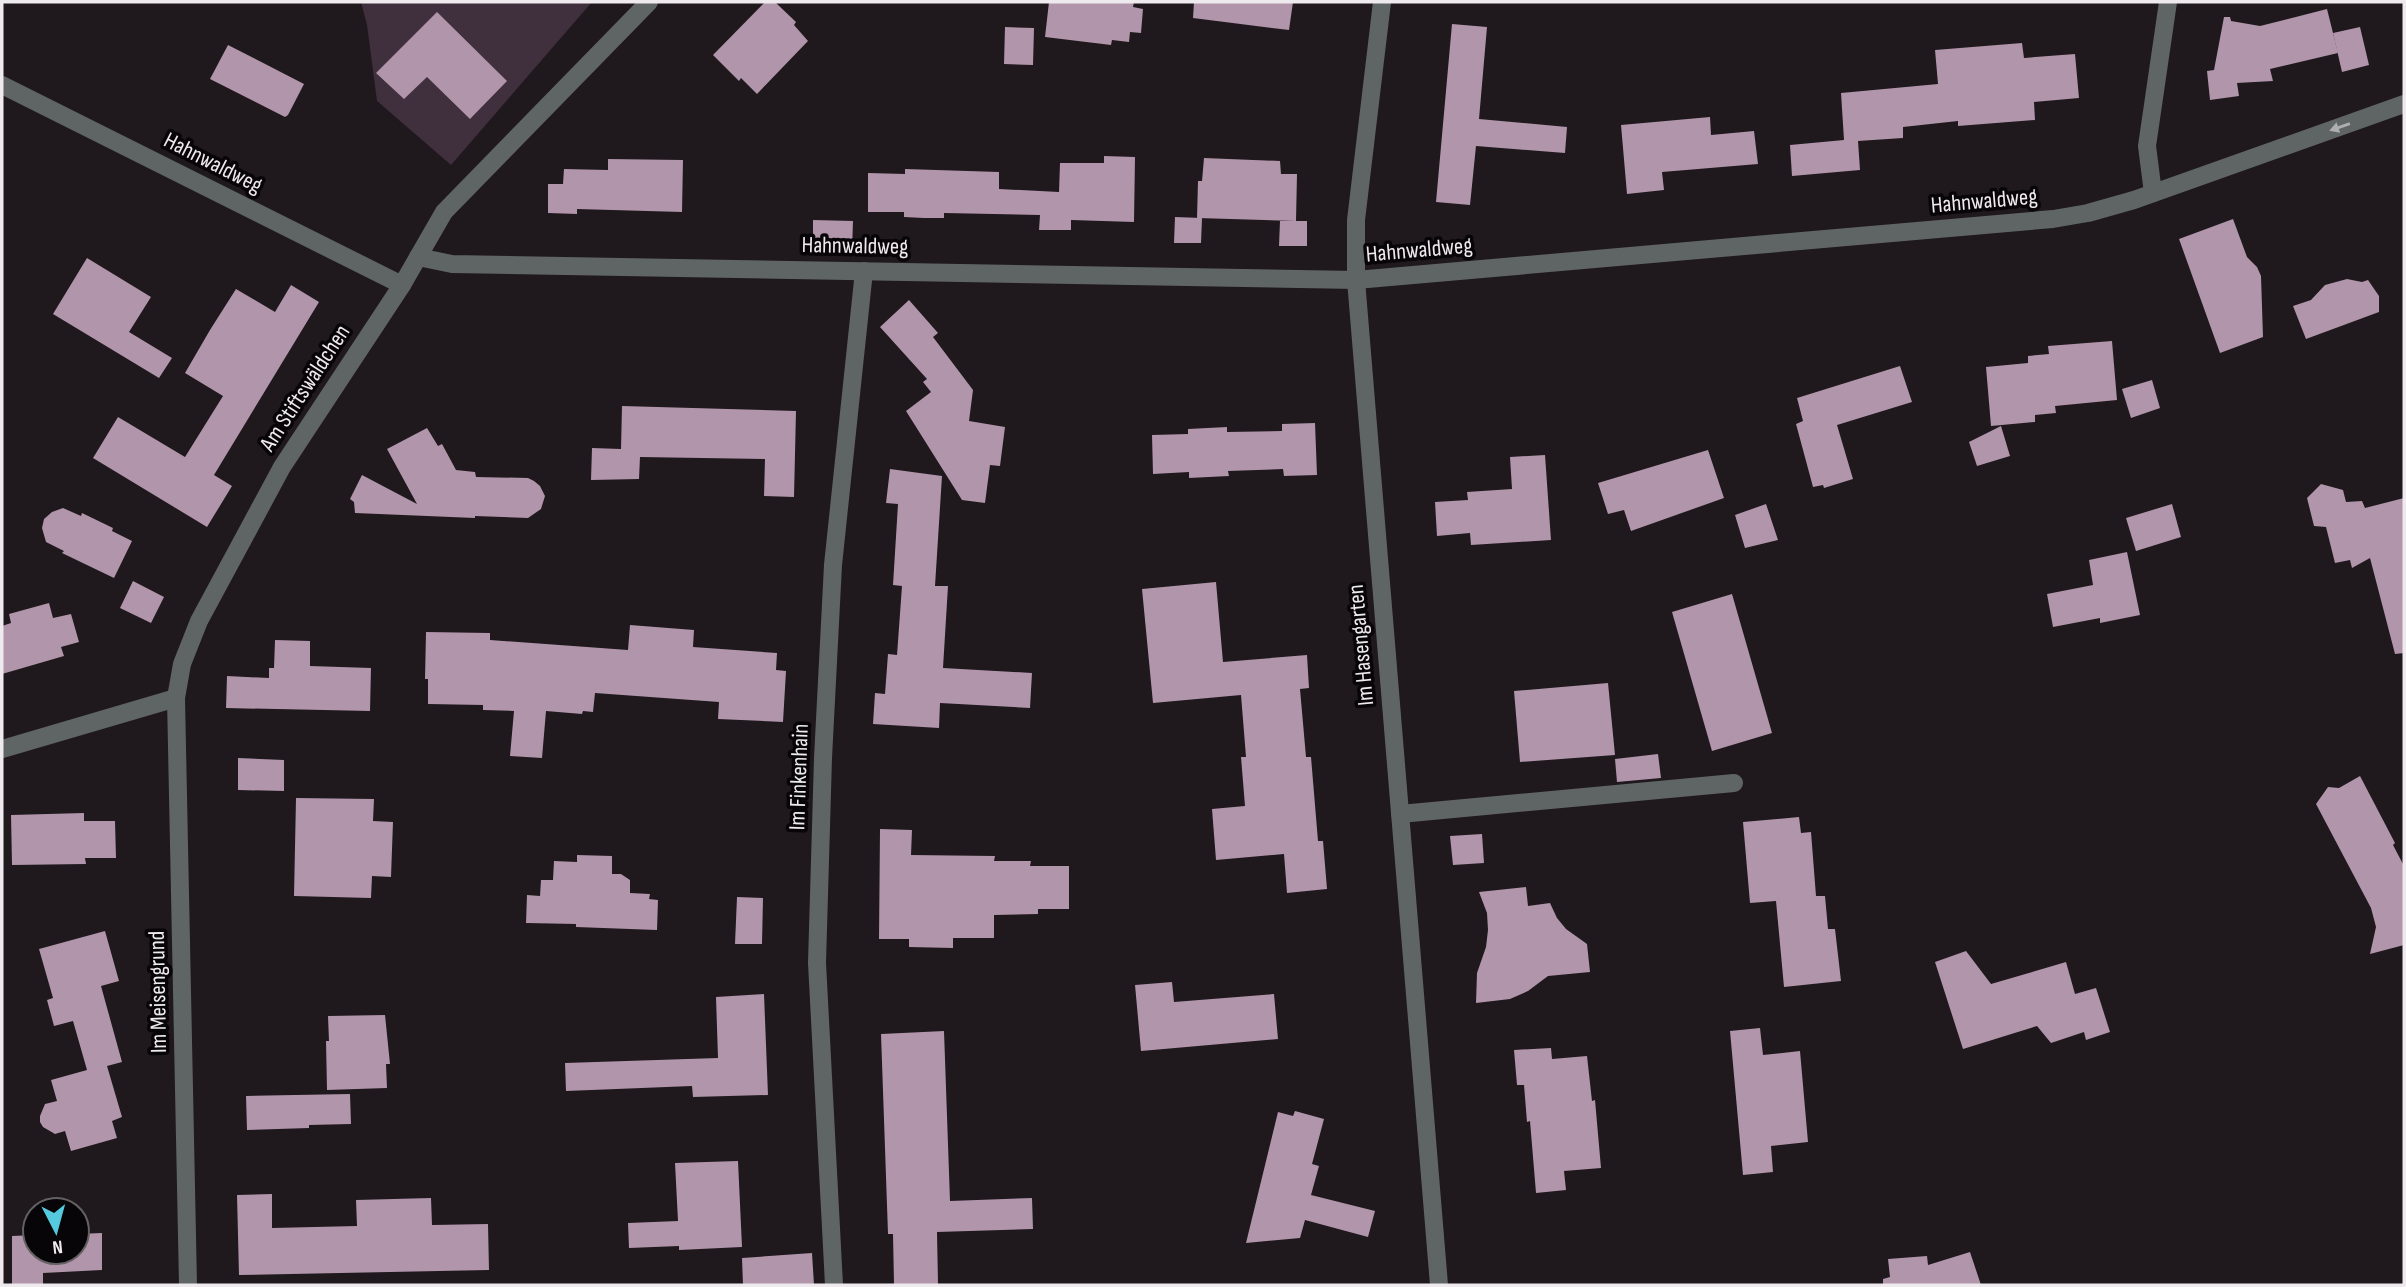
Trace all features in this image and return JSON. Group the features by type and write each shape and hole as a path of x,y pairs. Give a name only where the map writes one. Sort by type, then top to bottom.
{"street":[{"name":"Am Stiftswäldchen","path":"176,698 183,664 199,621 282,467 402,285 444,212 649,2"},
{"name":"Im Hasengarten","path":"1382,2 1356,220 1356,281 1439,1285"},
{"path":"2153,193 2147,146 2168,2"},
{"name":"Hahnwaldweg","path":"2,85 402,285"},
{"name":"Hahnwaldweg","path":"418,257 452,264 1356,281 2053,219 2088,213 2153,193 2404,104"},
{"name":"Im Finkenhain","path":"834,1285 817,963 833,565 864,271"},
{"path":"2,749 176,698"},
{"name":"Im Meisengrund","path":"176,698 188,1285"},
{"path":"1400,814 1734,783"}],"shaded area":[{"path":"361,2 592,2 451,165 377,101 367,25"}],"building":[{"path":"765,2 775,2 796,22 794,25 808,41 757,94 741,78 739,81 713,55"},
{"path":"1049,2 1134,2 1133,7 1143,9 1141,33 1130,32 1129,42 1112,40 1111,45 1045,37"},
{"path":"1194,2 1293,2 1289,30 1193,18"},
{"path":"2327,9 2338,53 2270,69 2273,81 2237,83 2239,96 2210,100 2207,71 2214,70 2224,17 2230,17 2231,21 2260,26"},
{"path":"437,12 507,81 470,119 427,77 404,99 376,73"},
{"path":"1452,24 1487,27 1479,119 1567,127 1565,153 1476,146 1470,205 1436,202"},
{"path":"1005,27 1034,28 1033,65 1004,64"},
{"path":"2360,27 2369,65 2342,72 2333,33"},
{"path":"2022,43 2024,58 2075,54 2079,98 2034,102 2035,120 1958,126 1958,121 1903,127 1903,138 1858,141 1860,170 1792,176 1790,145 1844,140 1841,93 1938,84 1935,50"},
{"path":"228,45 304,84 288,115 285,117 210,79"},
{"path":"1710,117 1711,135 1754,131 1758,164 1662,172 1664,190 1627,194 1621,125"},
{"path":"1104,156 1135,157 1134,222 1071,220 1071,230 1039,230 1040,215 944,213 944,218 924,218 904,217 904,212 868,212 868,173 905,174 905,169 999,172 999,189 1059,192 1060,163 1104,163"},
{"path":"1204,158 1280,161 1281,174 1297,174 1296,221 1197,218 1198,181 1202,181"},
{"path":"608,159 683,160 682,212 577,209 577,214 548,213 548,184 563,184 564,169 608,170"},
{"path":"1175,217 1202,218 1201,243 1174,243"},
{"path":"2233,219 2247,257 2257,267 2261,276 2263,337 2220,353 2179,239"},
{"path":"813,220 853,221 852,252 813,251"},
{"path":"1280,221 1307,221 1307,246 1279,246"},
{"path":"87,258 151,297 129,332 172,358 159,378 53,314"},
{"path":"2347,279 2362,282 2368,280 2379,296 2379,312 2306,339 2293,306 2311,300 2325,285"},
{"path":"291,285 319,302 214,475 232,486 207,527 93,458 118,417 185,457 223,396 185,373 210,330 236,289 275,312"},
{"path":"909,300 938,333 933,337 973,390 969,421 1005,427 1000,466 990,465 985,503 962,500 906,411 931,392 923,382 927,379 880,327"},
{"path":"2112,341 2117,400 2055,406 2056,413 2035,415 2035,422 1991,426 1986,367 2028,363 2028,356 2049,354 2048,346"},
{"path":"1900,366 1912,402 1837,425 1853,479 1824,488 1823,485 1813,487 1796,424 1803,421 1797,398"},
{"path":"2152,380 2160,408 2131,418 2122,389"},
{"path":"622,406 796,411 794,497 764,496 765,459 640,457 639,479 591,480 592,448 621,449"},
{"path":"1315,423 1317,475 1284,476 1283,469 1228,471 1229,476 1189,478 1189,472 1153,474 1152,435 1188,434 1188,429 1227,427 1227,432 1282,431 1282,424"},
{"path":"2001,426 2010,456 1977,466 1969,442"},
{"path":"427,428 438,446 442,444 456,470 475,472 476,477 528,478 534,481 545,496 541,509 528,518 355,513 354,502 350,499 362,475 417,504 387,449"},
{"path":"1708,450 1724,498 1631,531 1624,510 1608,514 1598,483"},
{"path":"1545,455 1551,540 1471,545 1470,533 1437,536 1435,502 1468,500 1467,492 1512,489 1510,457"},
{"path":"890,469 942,476 935,586 948,586 943,668 1032,673 1030,708 940,703 939,728 873,724 875,693 885,694 888,654 897,655 902,586 893,585 898,504 886,503"},
{"path":"2321,484 2343,490 2346,502 2362,501 2365,508 2404,498 2404,653 2395,654 2370,558 2352,568 2350,560 2335,563 2326,527 2314,526 2307,498"},
{"path":"1766,504 1778,540 1745,548 1735,515"},
{"path":"2172,504 2181,537 2136,551 2126,518"},
{"path":"63,508 81,516 82,513 132,541 114,578 62,553 64,551 46,542 42,528 44,519"},
{"path":"2127,552 2140,615 2100,623 2100,618 2053,627 2047,594 2093,585 2089,560"},
{"path":"133,581 164,597 151,623 120,608"},
{"path":"1216,582 1223,662 1307,655 1309,688 1300,689 1306,757 1311,757 1318,841 1323,841 1327,889 1287,893 1284,854 1216,860 1212,809 1245,806 1241,757 1246,757 1241,695 1153,703 1142,589"},
{"path":"1732,594 1772,733 1712,751 1672,612"},
{"path":"49,603 53,618 71,614 79,642 61,647 64,656 2,674 2,626 11,623 9,614"},
{"path":"630,625 694,630 693,647 777,653 776,670 786,671 783,722 718,719 719,702 595,693 593,712 583,711 582,714 546,711 542,758 510,756 514,711 483,710 483,705 428,704 428,679 425,679 426,632 490,633 490,640 628,650"},
{"path":"275,640 310,641 310,666 371,668 370,711 226,708 227,676 269,678 269,668 274,668"},
{"path":"1608,683 1615,755 1520,762 1514,691"},
{"path":"1658,754 1661,778 1617,782 1615,759"},
{"path":"238,758 284,760 284,791 238,790"},
{"path":"2360,776 2404,866 2404,945 2370,954 2376,927 2371,908 2316,804 2328,787 2339,788"},
{"path":"296,798 374,799 373,821 393,822 391,877 372,876 371,898 294,896"},
{"path":"84,813 84,821 115,821 116,858 85,858 86,864 12,865 11,815"},
{"path":"1799,817 1801,833 1811,832 1816,896 1825,896 1828,929 1835,929 1841,981 1784,987 1776,901 1750,903 1743,822"},
{"path":"880,829 912,830 911,855 995,856 994,861 1031,861 1030,866 1069,866 1069,909 1038,909 1038,914 994,915 994,938 953,938 953,948 909,947 909,939 879,939"},
{"path":"1482,834 1484,863 1453,865 1450,836"},
{"path":"577,855 612,856 612,874 621,874 630,880 630,893 650,894 649,899 658,900 657,930 526,923 527,895 540,896 541,880 553,880 554,861 577,862"},
{"path":"1526,887 1528,906 1550,903 1566,929 1587,944 1590,972 1548,976 1528,991 1510,999 1476,1003 1477,973 1486,947 1488,930 1487,913 1479,892"},
{"path":"737,897 763,898 762,944 735,944"},
{"path":"105,931 119,981 101,986 122,1062 107,1066 122,1117 112,1121 117,1138 71,1151 65,1131 55,1134 43,1127 40,1116 45,1104 57,1101 51,1080 87,1070 73,1021 54,1026 47,1000 53,998 39,949"},
{"path":"1966,951 1991,984 2066,962 2075,994 2096,988 2110,1032 2086,1040 2084,1032 2051,1043 2037,1026 1963,1049 1935,962"},
{"path":"1172,982 1174,1002 1274,994 1278,1039 1141,1051 1135,985"},
{"path":"764,994 768,1095 693,1097 692,1086 566,1091 565,1063 718,1058 716,997"},
{"path":"385,1015 390,1064 386,1064 387,1088 327,1090 328,1016"},
{"path":"1760,1028 1763,1055 1800,1051 1808,1142 1771,1146 1773,1172 1743,1175 1730,1031"},
{"path":"944,1031 950,1201 1032,1198 1033,1229 937,1232 938,1284 894,1284 893,1234 888,1234 881,1034"},
{"path":"1551,1048 1552,1059 1587,1056 1592,1101 1595,1100 1601,1168 1564,1171 1566,1190 1536,1193 1530,1121 1527,1122 1524,1085 1517,1085 1514,1050"},
{"path":"350,1094 351,1124 247,1130 246,1096"},
{"path":"1295,1111 1324,1119 1312,1164 1319,1166 1311,1195 1375,1211 1368,1237 1305,1220 1300,1238 1246,1243 1278,1112 1293,1116"},
{"path":"738,1161 742,1247 679,1250 679,1246 629,1248 628,1223 678,1221 675,1163"},
{"path":"272,1194 272,1228 357,1226 356,1200 431,1198 432,1225 488,1224 489,1270 239,1275 237,1195"},
{"path":"91,1233 102,1233 102,1270 43,1273 43,1285 12,1285 12,1236 21,1236 21,1266 91,1266"},
{"path":"1970,1252 1981,1285 1883,1285 1883,1279 1890,1277 1888,1259 1927,1256 1928,1265"},
{"path":"812,1253 814,1285 743,1285 742,1258"}]}
